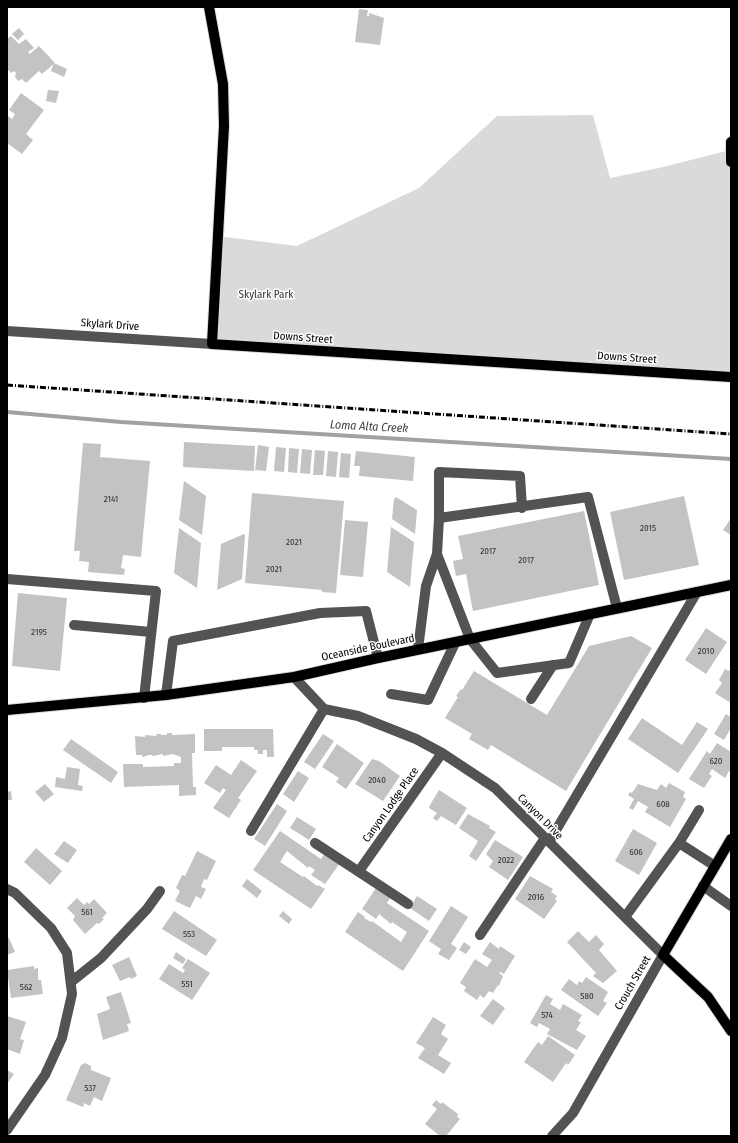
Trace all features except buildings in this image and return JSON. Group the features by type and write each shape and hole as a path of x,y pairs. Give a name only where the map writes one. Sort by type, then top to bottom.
{"main road":[{"path":"209,7 223,84 224,126 212,344"},
{"path":"731,142 731,162"},
{"name":"Downs Street","path":"212,344 731,377"},
{"name":"Oceanside Boulevard","path":"7,710 144,698 294,677 418,649 455,643 731,585"},
{"name":"Crouch Street","path":"664,955 731,839"},
{"name":"Canyon Drive","path":"664,955 708,997 731,1031"}],"street":[{"name":"Skylark Drive","path":"7,331 212,344"},
{"path":"418,649 426,586 437,554 439,472 520,476 522,508"},
{"path":"439,518 522,508 588,497 617,608"},
{"path":"437,554 470,639 497,673 569,663 590,614"},
{"path":"7,579 156,591 144,698"},
{"path":"480,935 547,840 697,592"},
{"path":"166,695 172,641 320,613 366,611 378,658"},
{"path":"74,625 151,632"},
{"path":"391,694 428,700 455,643"},
{"path":"531,699 553,665"},
{"path":"251,831 324,709 294,677"},
{"name":"Canyon Drive","path":"324,709 358,716 416,739 442,753 495,788 664,955"},
{"name":"Canyon Lodge Place","path":"359,871 442,753"},
{"path":"624,917 680,844 699,810"},
{"path":"315,843 408,904"},
{"path":"680,844 715,866"},
{"path":"703,886 731,906"},
{"path":"7,889 15,893 51,928 67,953 72,994 62,1038 46,1075 7,1130"},
{"path":"71,982 101,958 147,909 160,891"},
{"name":"Crouch Street","path":"552,1136 572,1113 664,955"}],"green space":[{"name":"Skylark Park","path":"593,115 610,178 659,168 730,150 731,377 212,344 218,236 297,246 419,188 497,116"}],"waterway":[{"name":"Loma Alta Creek","path":"7,412 121,422 731,459"}],"railway":[{"path":"7,385 731,434"}]}
